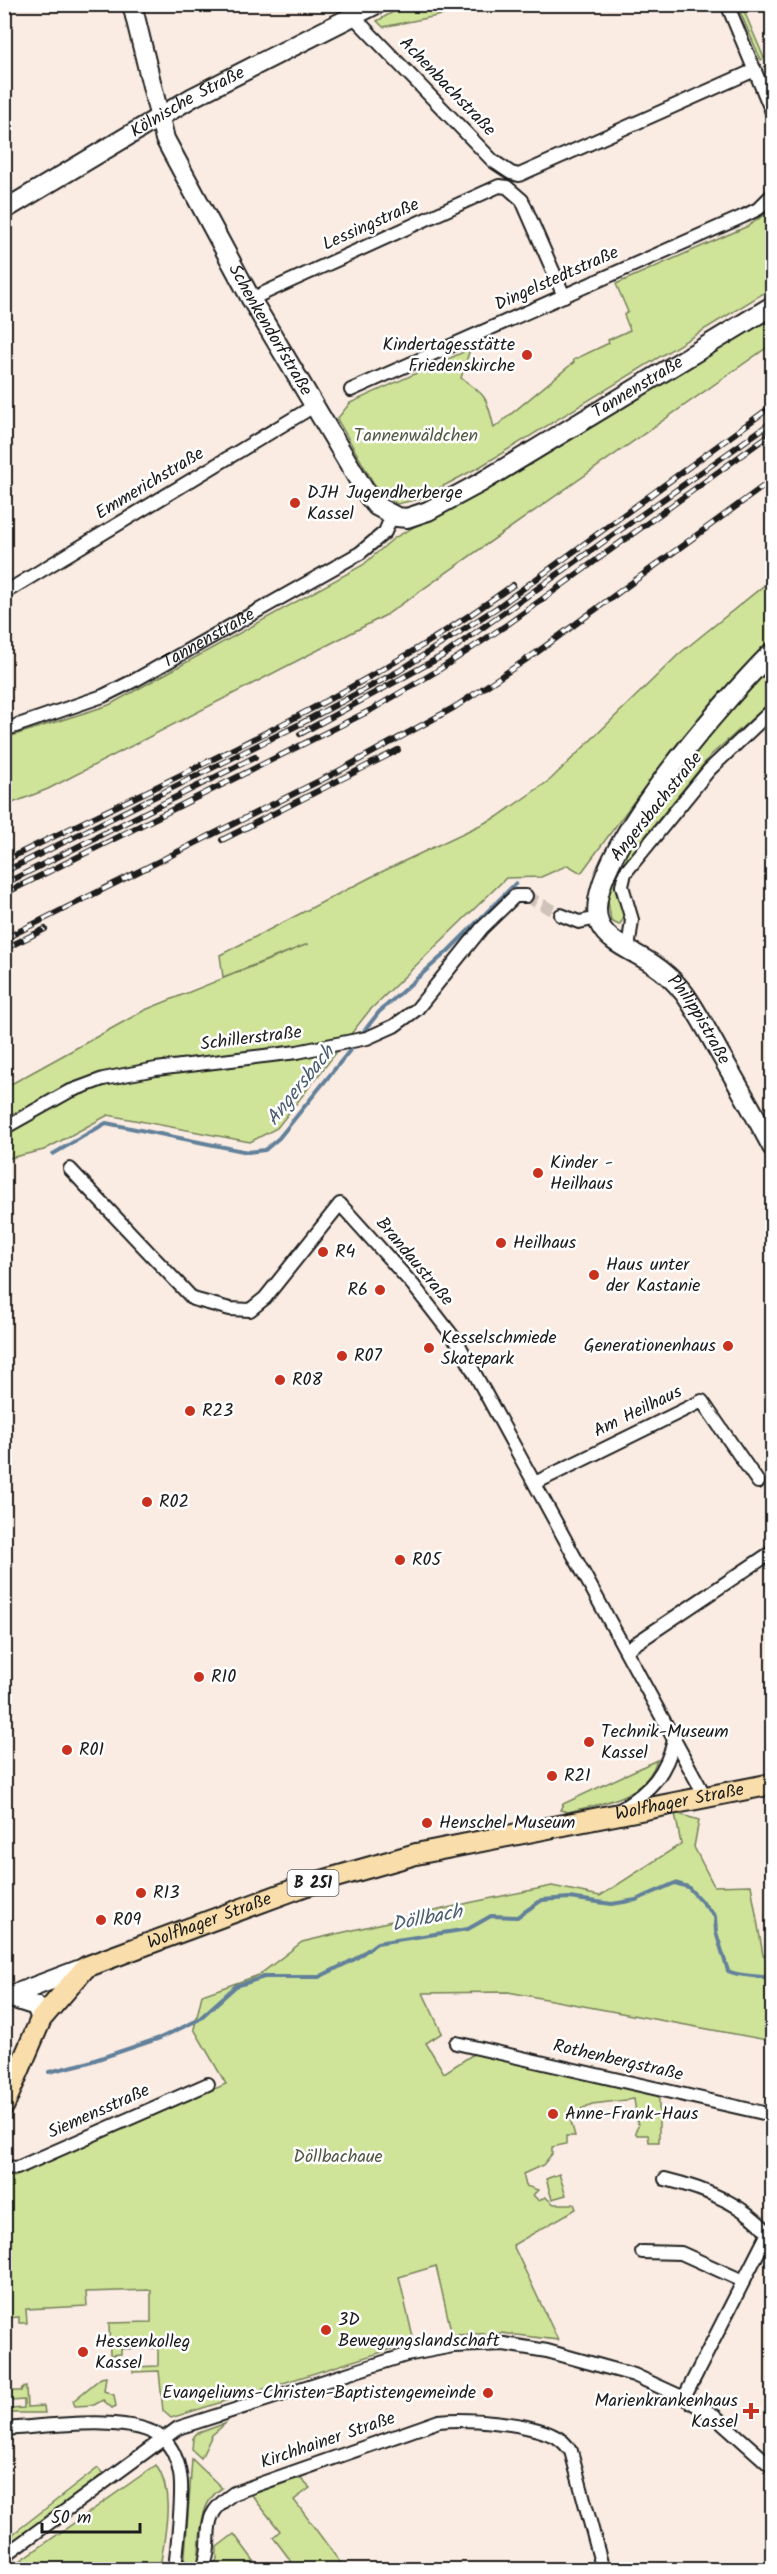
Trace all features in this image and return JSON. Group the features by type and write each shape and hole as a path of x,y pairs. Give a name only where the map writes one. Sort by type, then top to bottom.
{"main road":[{"name":"Wolfhager Straße","path":"4,2105 41,2019 86,1967 304,1886 356,1870 416,1854 772,1784"}],"street":[{"name":"Schenkendorfstraße","path":"132,4 165,139 250,299 368,496 376,506 400,517"},
{"name":"Kölnische Straße","path":"4,210 193,96 377,4"},
{"path":"727,4 772,112"},
{"name":"Achenbachstraße","path":"354,17 493,161 511,173 519,175 755,70"},
{"name":"Lessingstraße","path":"250,299 500,186 507,188 522,201 564,296"},
{"name":"Dingelstedtstraße","path":"351,390 744,216 758,209 772,195"},
{"name":"Tannenstraße","path":"4,730 103,696 137,679 360,554 400,517 480,483 772,306"},
{"name":"Emmerichstraße","path":"4,593 315,406"},
{"path":"561,915 579,922 597,918 597,896 600,886 617,852 641,813 683,752 727,699 772,652"},
{"name":"Angersbachstraße","path":"628,949 632,920 622,886 625,873 709,770 772,710"},
{"name":"Schillerstraße","path":"4,1128 68,1092 103,1079 322,1047 367,1038 394,1026 417,1009 482,928 515,896 525,896"},
{"name":"Philippistraße","path":"597,918 606,934 664,972 684,993 772,1147"},
{"name":"Brandaustraße","path":"70,1169 193,1299 230,1309 250,1310 265,1298 340,1204 413,1285 458,1343 675,1737 706,1798"},
{"name":"Am Heilhaus","path":"535,1483 702,1401 758,1482"},
{"path":"627,1650 772,1552"},
{"path":"616,1813 644,1793 665,1769 675,1737"},
{"path":"6,1997 86,1967"},
{"path":"6,1997 36,2006 41,2019"},
{"name":"Rothenbergstraße","path":"456,2043 772,2115"},
{"name":"Siemensstraße","path":"4,2167 17,2168 208,2084"},
{"path":"665,2180 698,2187 756,2218 768,2233 684,2398"},
{"path":"642,2252 681,2253 743,2281"},
{"path":"4,2556 162,2438 205,2418 406,2355 453,2346 504,2344 547,2350 634,2375 684,2398 715,2416 772,2467"},
{"name":"Kirchhainer Straße","path":"202,2570 207,2551 207,2522 220,2503 234,2493 439,2421 464,2418 540,2432 564,2442 571,2451 603,2570"},
{"path":"4,2429 110,2423 145,2429 162,2438 176,2455 181,2476 175,2570"}],"green space":[{"path":"407,4 448,8 452,13 383,27 377,21"},
{"path":"737,5 757,5 744,11 764,58 761,60"},
{"name":"Tannenwäldchen","path":"772,209 772,288 481,466 419,499 397,504 377,489 337,419 350,403 470,349 461,378 477,389 485,399 494,428 574,362 573,360 630,330 624,315 628,312 616,284 748,226"},
{"path":"772,318 772,344 386,615 48,789 5,806 5,738 109,705 363,565 394,538 488,486"},
{"path":"772,579 772,640 695,723 581,873 568,865 541,877 506,878 369,1011 277,1128 250,1142 108,1115 44,1150 5,1159 4,1088 145,1010 308,944 223,977 220,955 375,875 497,817 550,780 679,654"},
{"path":"772,665 772,701 711,755 643,839 618,874 614,873 648,817 686,764 727,713"},
{"path":"611,881 616,882 616,893 625,917 619,925 611,921 607,893"},
{"path":"657,1760 643,1783 621,1797 568,1812 560,1810 563,1804"},
{"name":"Döllbachaue","path":"675,1813 699,1820 694,1847 714,1886 751,1885 763,1955 772,1958 772,2041 508,1992 423,1993 442,2033 426,2043 444,2073 475,2053 659,2096 659,2142 649,2142 648,2135 637,2135 635,2132 638,2126 634,2099 592,2104 581,2109 579,2116 575,2117 568,2111 575,2136 566,2136 566,2144 552,2147 552,2154 543,2165 523,2174 526,2186 538,2190 533,2195 539,2201 545,2197 554,2204 574,2204 576,2209 513,2245 558,2340 501,2333 452,2335 436,2266 399,2277 414,2342 171,2418 163,2411 159,2371 133,2372 133,2367 158,2366 158,2348 121,2349 121,2354 110,2355 109,2323 151,2322 151,2290 86,2292 87,2306 26,2309 27,2323 19,2323 19,2317 5,2318 5,2173 14,2177 226,2084 194,2029 202,1995 259,1975 302,1942 552,1886 600,1896 681,1844"},
{"path":"559,2174 566,2195 552,2199 546,2179"},
{"path":"106,2377 104,2391 114,2395 116,2406 112,2408 103,2400 94,2405 75,2406 73,2401 101,2378"},
{"path":"26,2387 27,2407 44,2406 45,2413 11,2413 11,2409 24,2408 24,2400 11,2401 11,2391 21,2391"},
{"path":"226,2423 212,2435 201,2458 192,2450 193,2438 196,2434"},
{"path":"192,2459 222,2488 214,2494 205,2511 198,2562 194,2569 184,2569"},
{"path":"156,2465 166,2489 167,2502 166,2529 160,2569 16,2570 13,2566"},
{"path":"98,2468 103,2474 5,2551 5,2540"},
{"path":"289,2479 301,2479 310,2488 294,2500 345,2569 297,2569 273,2537 280,2531 251,2494"},
{"path":"234,2534 260,2569 212,2569 217,2559 217,2547"}],"waterway":[{"name":"Angersbach","path":"361,1035 379,1012 448,951 516,883"},
{"name":"Angersbach","path":"53,1154 106,1123 248,1152 265,1150 279,1138 355,1044"},
{"name":"Döllbach","path":"49,2072 86,2063 160,2038 198,2020 236,1986 264,1977 319,1977 355,1959 377,1943 468,1929 491,1916 517,1917 542,1900 569,1898 612,1904 636,1900 675,1883 688,1887 715,1916 716,1932 728,1971 772,1979"}],"tunnel":[{"path":"526,896 561,915"}],"railway":[{"path":"4,872 300,724 399,671 498,607 772,406"},
{"path":"300,734 444,655 772,422"},
{"path":"4,894 371,710 437,671 508,624 772,433"},
{"path":"4,939 337,772 455,707 536,653 772,480"},
{"path":"4,861 200,766 329,699 454,626 513,585"},
{"path":"222,840 398,750"},
{"path":"4,884 255,757"},
{"path":"4,949 45,929"}],"place":[{"name":"Kindertagesstätte Friedenskirche","path":"527,355"},
{"name":"DJH Jugendherberge Kassel","path":"295,503"},
{"name":"Kinder - Heilhaus","path":"538,1173"},
{"name":"Heilhaus","path":"501,1243"},
{"name":"R4","path":"323,1252"},
{"name":"Haus unter der Kastanie","path":"594,1275"},
{"name":"R6","path":"380,1290"},
{"name":"Generationenhaus","path":"728,1346"},
{"name":"Kesselschmiede Skatepark","path":"429,1348"},
{"name":"R07","path":"342,1356"},
{"name":"R08","path":"280,1380"},
{"name":"R23","path":"190,1411"},
{"name":"R02","path":"147,1502"},
{"name":"R05","path":"400,1560"},
{"name":"R10","path":"199,1677"},
{"name":"Technik-Museum Kassel","path":"589,1742"},
{"name":"R01","path":"67,1750"},
{"name":"R21","path":"552,1776"},
{"name":"Henschel Museum","path":"427,1823"},
{"name":"R13","path":"141,1893"},
{"name":"R09","path":"101,1920"},
{"name":"Anne-Frank-Haus","path":"553,2114"},
{"name":"3D Bewegungslandschaft","path":"326,2330"},
{"name":"Hessenkolleg Kassel","path":"83,2352"},
{"name":"Evangeliums-Christen-Baptistengemeinde","path":"488,2393"},
{"name":"Marienkrankenhaus Kassel","path":"751,2411"}]}
